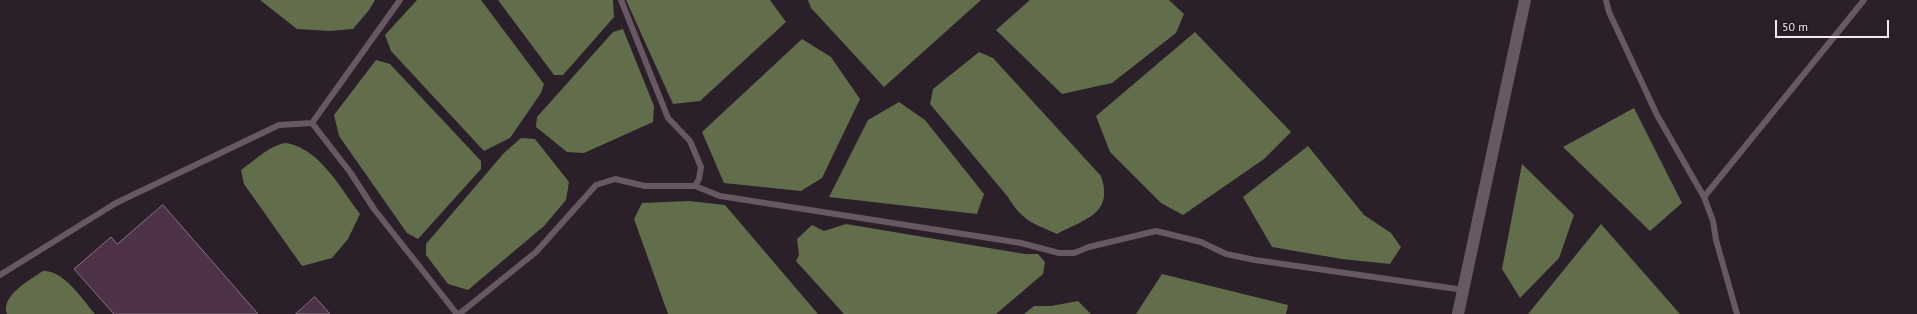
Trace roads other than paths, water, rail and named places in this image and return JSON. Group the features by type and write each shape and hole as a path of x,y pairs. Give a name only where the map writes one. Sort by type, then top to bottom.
{"street":[{"path":"1458,314 1525,0"}],"lane":[{"path":"312,123 400,0"},
{"path":"621,0 668,118 690,141 701,167 699,179 695,186"},
{"path":"1606,0 1609,12 1657,115 1704,197 1713,221 1716,240 1737,314"},
{"path":"1704,197 1864,0"},
{"path":"0,275 116,203 279,125 312,123"},
{"path":"312,123 350,172 374,209 458,314 536,252 596,185 615,180 645,186 695,186 720,196 1021,243 1059,254 1074,253 1089,247 1156,231 1201,242 1226,254 1255,260 1464,290"}]}
